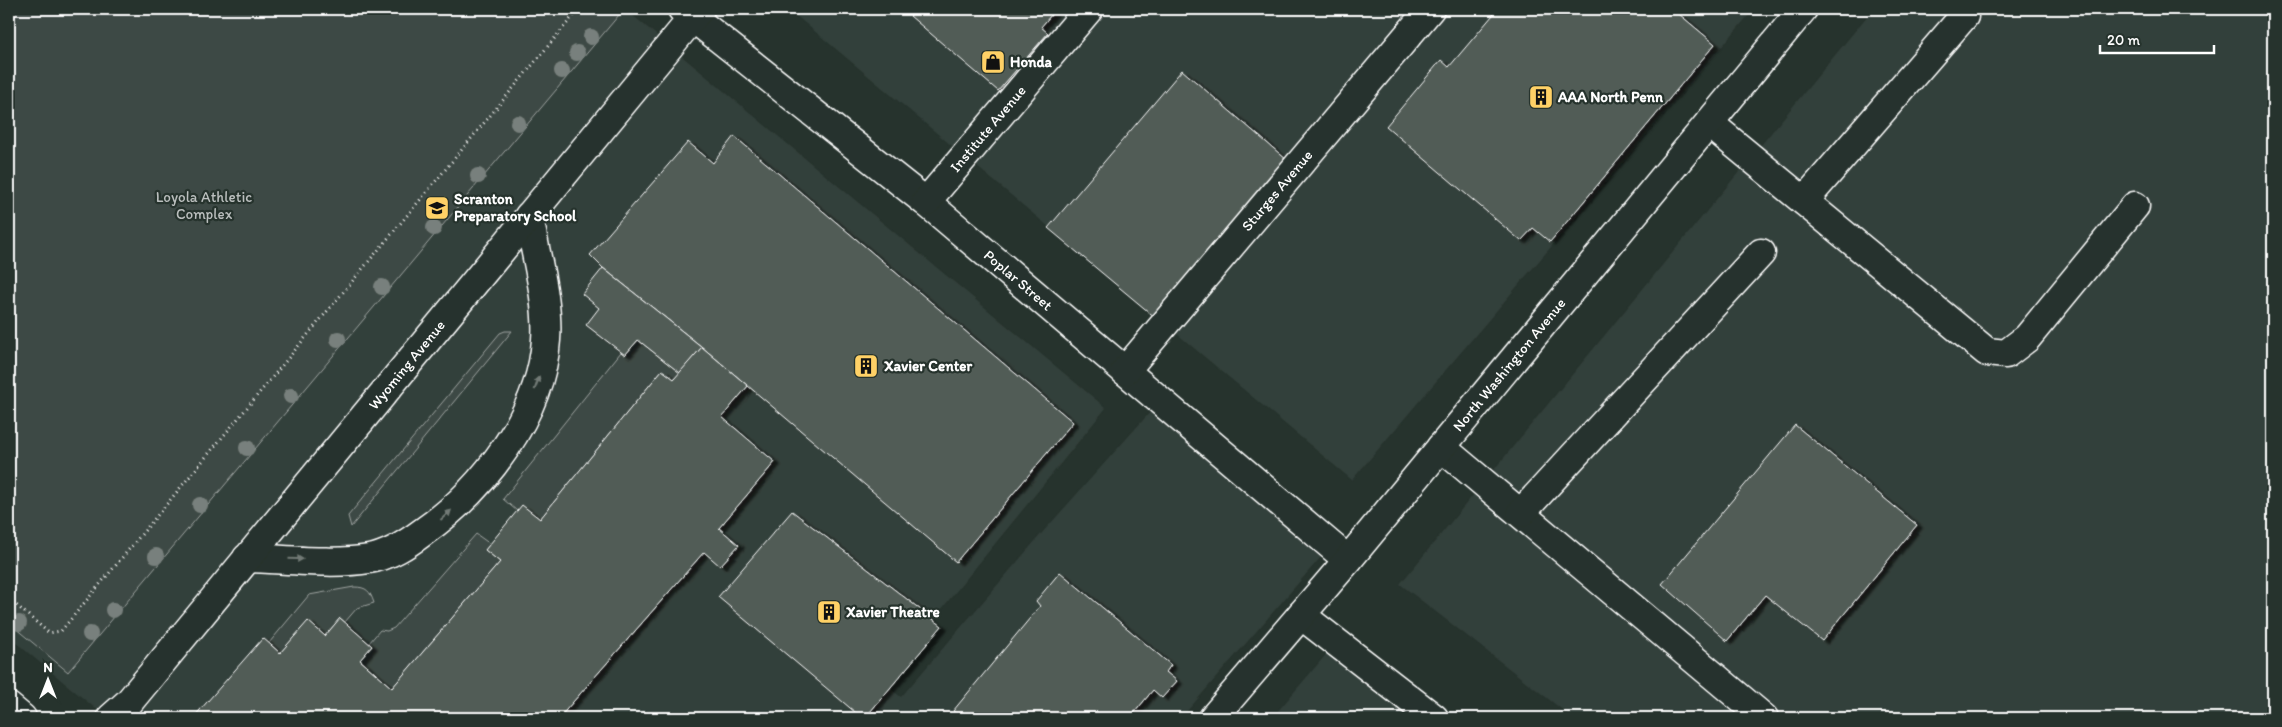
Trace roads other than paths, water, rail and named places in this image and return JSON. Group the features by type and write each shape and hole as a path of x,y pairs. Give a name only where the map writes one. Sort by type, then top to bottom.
{"street":[{"name":"Institute Avenue","path":"926,202 1089,9"},
{"name":"Sturges Avenue","path":"1125,371 1430,9"},
{"name":"North Washington Avenue","path":"1213,718 1348,560 1803,9"},
{"name":"Poplar Street","path":"691,12 926,202 1348,560"},
{"name":"Wyoming Avenue","path":"111,718 129,702 529,216 691,12"},
{"path":"1804,201 1964,16"},
{"path":"1709,123 1987,352 2006,354 2028,338 2135,206"},
{"path":"247,558 370,559 404,546 442,519 478,484 517,429 532,399 542,369 546,338 545,311 529,216"},
{"path":"1521,513 1761,253"},
{"path":"1441,448 1764,718"},
{"path":"1301,615 1434,718"},
{"path":"9,707 22,718"}],"place":[{"name":"Honda","path":"993,62"},
{"name":"AAA North Penn","path":"1541,97"},
{"name":"Scranton Preparatory School","path":"437,208"},
{"name":"Xavier Center","path":"866,366"},
{"name":"Xavier Theatre","path":"829,612"}],"park label":[{"name":"Loyola Athletic Complex","path":"204,206"}]}
